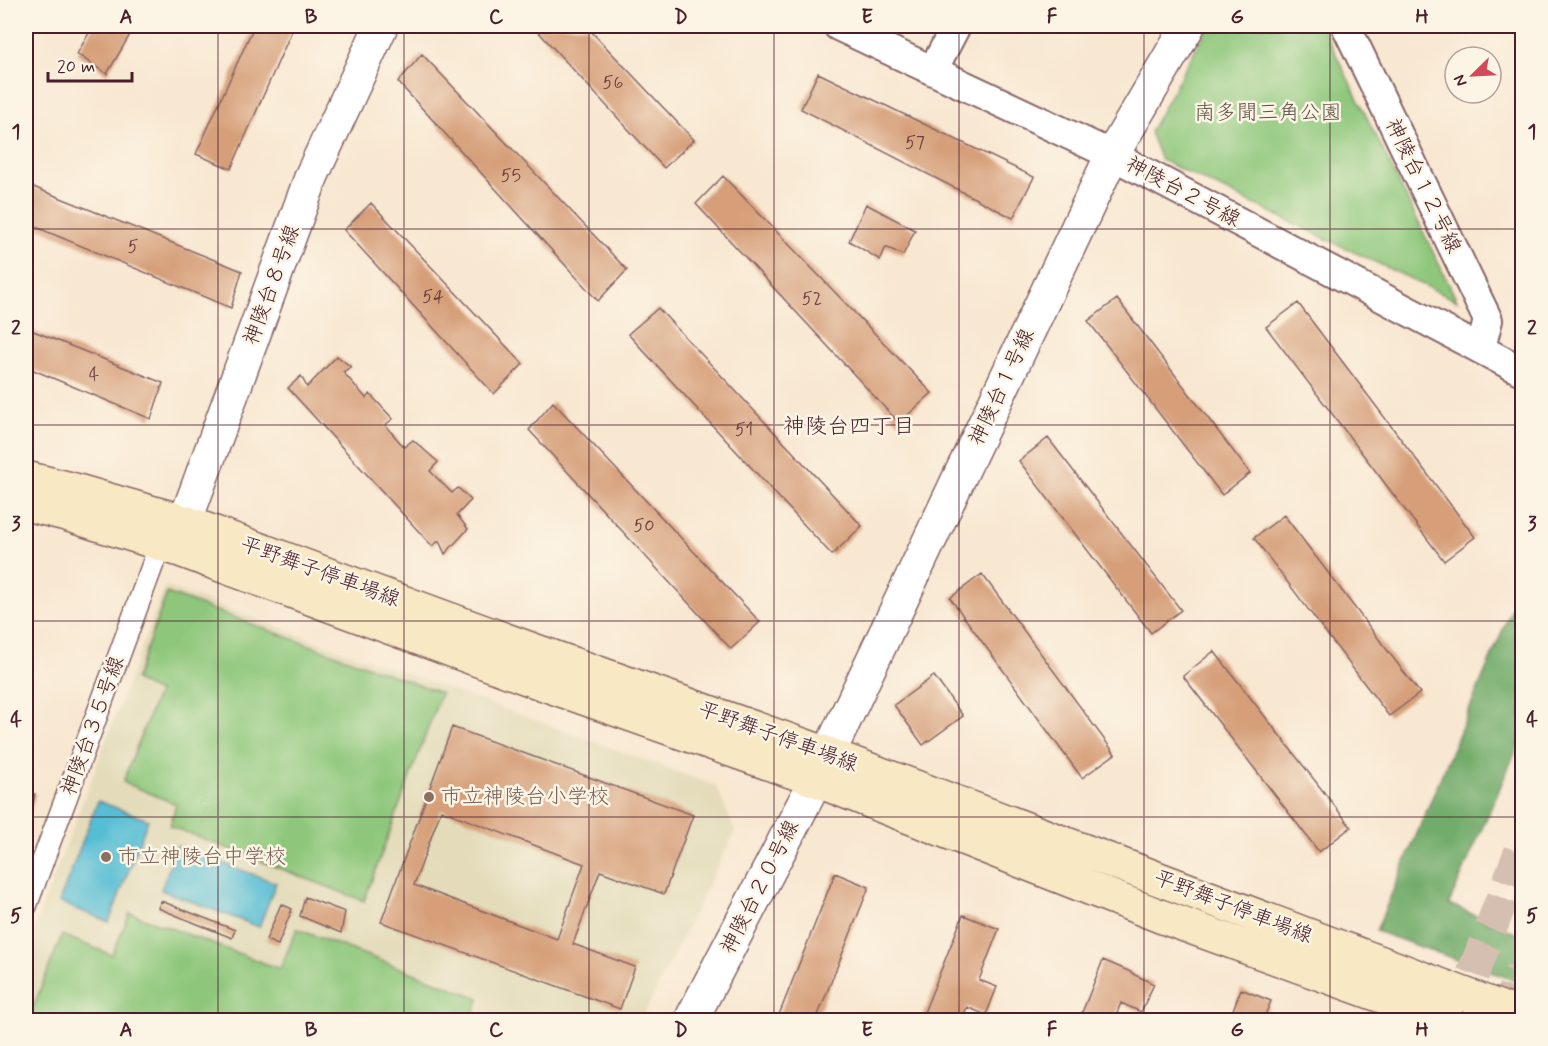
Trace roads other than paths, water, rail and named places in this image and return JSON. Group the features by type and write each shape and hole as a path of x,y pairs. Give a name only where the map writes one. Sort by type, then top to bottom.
{"main road":[{"name":"平野舞子停車場線","path":"26,478 71,489 175,539"},
{"name":"平野舞子停車場線","path":"26,504 175,539 533,650 822,767 1160,916 1448,1020"},
{"name":"平野舞子停車場線","path":"822,767 1522,1017"}],"street":[{"name":"神陵台８号線","path":"175,539 312,175 381,26"},
{"name":"神陵台２号線","path":"838,26 1112,155 1522,371"},
{"path":"933,70 956,26"},
{"name":"神陵台１号線","path":"822,767 1112,155 1188,26"},
{"name":"神陵台１２号線","path":"1346,26 1488,320 1481,348"},
{"name":"神陵台３５号線","path":"26,906 175,539"},
{"name":"神陵台２０号線","path":"690,1020 822,767"}],"water":[{"path":"98,801 148,820 109,922 59,902"},
{"path":"177,846 276,883 259,927 161,890"}],"tunnel":[{"path":"1455,1020 1522,848"},
{"path":"1503,1020 1522,970"}],"place":[{"name":"市立神陵台小学校","path":"429,797"},
{"name":"市立神陵台中学校","path":"106,857"}],"district":[{"name":"神陵台四丁目","path":"849,427"}],"park label":[{"name":"南多聞三角公園","path":"1268,113"}]}
